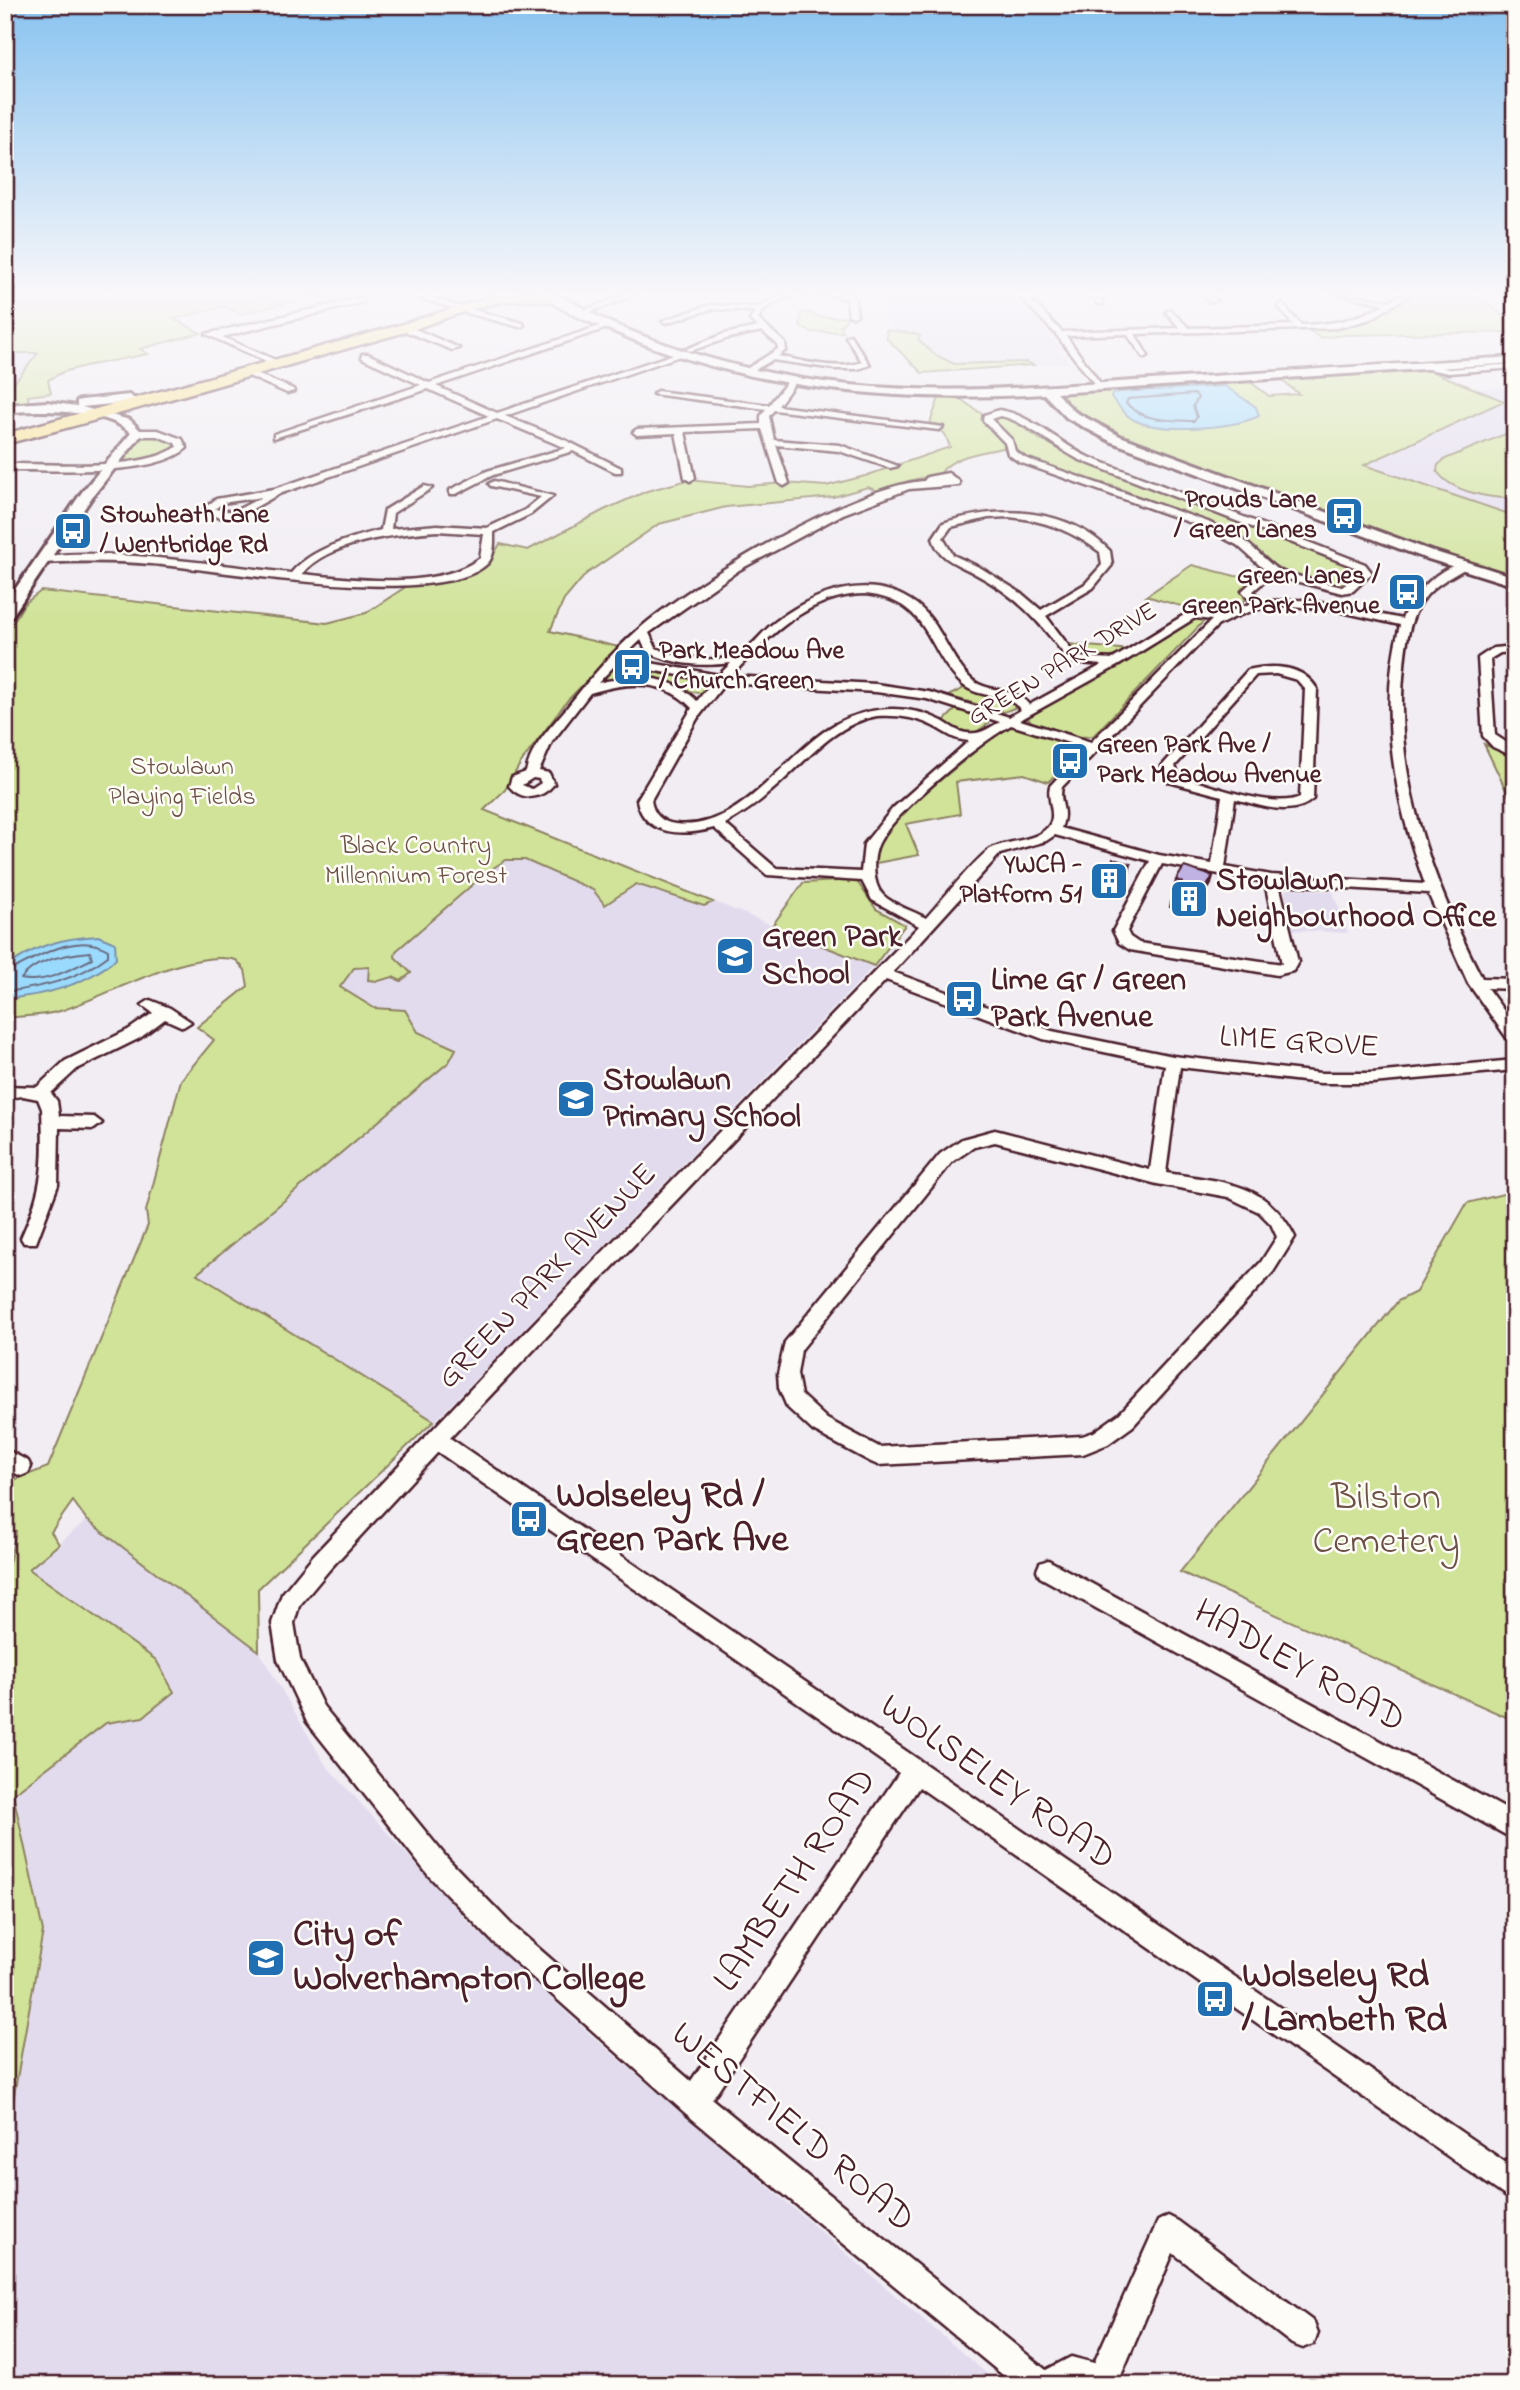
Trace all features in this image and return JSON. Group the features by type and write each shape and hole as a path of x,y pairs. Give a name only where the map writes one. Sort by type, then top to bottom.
{"highway":[{"path":"91,412 116,404"},
{"path":"5,437 51,418 125,404"}],"street":[{"path":"51,418 110,404"},
{"path":"114,422 120,412 144,404"},
{"path":"278,436 377,404"},
{"path":"468,404 574,448 618,470"},
{"path":"276,492 238,516 222,517 208,509 219,501 276,492 535,404"},
{"path":"740,404 922,428 939,427"},
{"path":"773,404 765,416 765,426 784,482"},
{"path":"1059,404 1070,415 1101,433 1462,566 1515,582"},
{"path":"5,409 51,418 114,422"},
{"path":"91,412 114,422 133,437"},
{"path":"999,413 1014,415 1055,444 1083,458 1361,566 1367,573 1349,589 1342,590 1281,575 1271,570 1241,543 1204,524 1022,460 1011,452 1009,442 987,421 987,417 999,413"},
{"path":"638,432 765,426"},
{"path":"678,473 690,475 680,431"},
{"path":"5,467 110,466 132,466 173,453 182,447 180,441 161,434 133,437 110,466 54,543 5,616"},
{"path":"771,442 840,448 893,466"},
{"path":"453,492 490,473 574,448"},
{"path":"532,774 536,757 611,660 643,631 697,591 754,556 847,510 907,486 928,482"},
{"path":"293,578 305,563 355,540 386,532 437,528 489,531 528,512 548,496 494,484"},
{"path":"386,532 388,512 427,488"},
{"path":"1040,615 1090,586 1107,565 1105,551 1084,535 1066,526 1017,513 985,514 947,525 938,538 944,553 985,575 1040,615 1074,660 1081,674 1078,683"},
{"path":"44,560 139,560 293,578 408,582 450,576 484,562 489,550 489,531"},
{"path":"1462,566 1419,597 1405,623 1399,652 1394,711 1402,782 1413,828 1434,889 1476,983 1515,1037"},
{"path":"1259,604 1247,591 1271,570"},
{"path":"981,737 953,735 940,725 908,715 884,713 859,716 832,732 718,825 673,829 655,821 645,809 644,800 698,708 721,679 799,610 824,596 845,592 877,592 906,602 925,621 965,680 975,687 1015,698 1058,694"},
{"path":"1405,623 1327,606 1259,604 1220,618 1056,786 1054,793 1059,817 1053,830 1158,859 1271,880 1434,889"},
{"name":"GREEN PARK DRIVE","path":"867,877 871,844 898,811 981,737 1115,663 1193,614 1220,618"},
{"path":"643,631 651,650 682,661 706,663 744,657"},
{"path":"1515,649 1497,650 1484,658 1489,736 1497,744 1515,753"},
{"path":"611,660 721,679 876,688 929,696 1094,747"},
{"path":"1074,660 1115,663"},
{"path":"1273,669 1303,678 1311,689 1306,799 1300,804 1287,805 1229,794 1174,779 1168,766 1252,672 1273,669"},
{"path":"585,691 612,683 657,681 679,688 698,708"},
{"path":"1015,698 1027,710"},
{"path":"953,735 959,757"},
{"path":"1218,871 1229,794"},
{"path":"718,825 772,872 867,877 871,890 885,904 927,925"},
{"name":"GREEN PARK AVENUE","path":"283,1623 290,1601 321,1563 528,1341 883,974 995,852 1041,838 1053,830"},
{"path":"1158,859 1120,931 1124,940 1135,947 1277,970 1288,968 1291,962 1271,880"},
{"name":"LIME GROVE","path":"883,974 1049,1035 1173,1061 1321,1078 1372,1078 1515,1065"},
{"path":"1476,983 1515,984"},
{"path":"39,1094 71,1065 134,1034 158,1009 183,1022"},
{"path":"1157,1178 1173,1061"},
{"path":"5,1092 25,1090 39,1094 48,1099 53,1108 50,1143 52,1175 46,1204 30,1238"},
{"path":"53,1122 94,1123"},
{"path":"995,1136 1157,1178 1235,1191 1250,1197 1259,1202 1283,1228 1286,1237 1268,1267 1126,1420 1101,1438 1083,1445 877,1456 857,1447 807,1414 793,1400 786,1370 792,1347 946,1157 961,1145 980,1137 995,1136"},
{"name":"WOLSELEY ROAD","path":"437,1440 1515,2186"},
{"name":"HADLEY ROAD","path":"1048,1570 1515,1828"},
{"name":"WESTFIELD ROAD","path":"283,1623 289,1660 315,1714 438,1867 504,1935 695,2102 1040,2385"},
{"name":"LAMBETH ROAD","path":"695,2102 915,1771"},
{"path":"1053,2385 1066,2374 1078,2371 1090,2375 1102,2384 1168,2231 1303,2333"}],"shaded area":[{"path":"1497,404 1515,404 1515,516 1363,465"},
{"name":"Stowlawn Primary School","path":"484,809 874,966 435,1421 197,1274 449,1063 315,999"},
{"path":"1289,888 1333,892 1348,933 1292,930 1285,892"},
{"name":"City of Wolverhampton College","path":"87,1520 259,1651 325,1764 469,1923 599,2042 1000,2385 5,2385 5,1986 43,1931 13,1794 106,1723 143,1717 156,1660 29,1569"}],"green space":[{"name":"Stowlawn Playing Fields","path":"937,404 967,404 982,414 982,419 1008,447 961,458 952,462 940,474 908,481 879,492 868,487 833,497 726,507 659,524 586,574 564,600 550,631 619,647 567,701 520,764 505,790 484,810 713,902 704,906 636,884 605,905 593,890 525,860 506,860 487,872 396,951 395,957 411,973 401,981 393,977 378,981 368,980 369,967 354,968 340,987 374,1008 405,1010 418,1032 456,1049 449,1062 197,1274 434,1421 258,1589 259,1651 87,1520 73,1501 51,1532 59,1544 29,1569 156,1660 174,1692 143,1717 106,1723 13,1794 43,1931 5,2146 5,1905 13,1899 5,1866 5,1582 16,1531 5,1532 5,1472 17,1479 48,1467 148,1225 146,1211 181,1080 214,1040 197,1027 248,986 245,970 236,960 217,958 172,967 60,1011 5,1018 5,636 24,604 41,591 327,623 366,613 407,586 471,573 489,562 500,544 528,550 647,491 688,480 748,486 784,483 826,486 865,476 950,447 945,434 939,429 941,425 930,423"},
{"path":"1068,404 1498,404 1364,465 1515,516 1515,577 1426,550 1119,436 1086,420"},
{"path":"1001,415 1014,419 1041,440 1101,469 1358,570 1358,573 1338,586 1283,571 1223,529 1113,486 1024,458 1014,451 1013,443 993,422 992,418"},
{"path":"1515,430 1515,498 1472,493 1451,484 1437,471 1438,465 1445,459"},
{"path":"150,434 176,443 176,446 149,460 120,464 140,436"},
{"path":"1192,565 1235,576 1256,577 1242,588 1245,600 1228,607 1194,608 1146,596"},
{"path":"1196,616 1207,618 1093,736 1081,737 1032,722 1026,717 1143,652"},
{"path":"1067,644 1130,650 1113,657 1097,659 1081,655"},
{"path":"622,666 712,683 702,693 697,693 659,680 602,678 612,667"},
{"path":"966,687 1017,707 1004,712 948,696"},
{"path":"957,708 984,717 989,723 975,733 951,728 944,721"},
{"path":"1011,726 1077,746 1080,750 1048,782 1024,774 956,782 960,814 906,824 919,855 876,863 877,846 904,810 1004,728"},
{"path":"1484,744 1515,758 1515,809"},
{"path":"856,880 876,909 905,925 874,966 772,926 803,883"},
{"name":"Bilston Cemetery","path":"1515,1191 1515,1721 1180,1572 1398,1301 1416,1292 1467,1203"}],"water":[{"path":"1116,404 1251,404 1256,407 1259,416 1232,424 1178,428 1146,424 1130,418"},
{"path":"98,936 115,943 116,959 104,968 64,988 5,999 5,969 26,954 49,944"}],"building":[{"path":"1113,859 1131,864 1121,879 1103,874"},
{"name":"Stowlawn Neighbourhood Office","path":"1184,867 1213,876 1196,905 1172,898 1182,882 1176,880"}],"place":[{"name":"Prouds Lane / Green Lanes","path":"1344,516"},
{"name":"Stowheath Lane / Wentbridge Rd","path":"73,531"},
{"name":"Green Lanes / Green Park Avenue","path":"1407,592"},
{"name":"Park Meadow Ave / Church Green","path":"632,667"},
{"name":"Green Park Ave / Park Meadow Avenue","path":"1070,761"},
{"name":"YWCA - Platform 51","path":"1109,881"},
{"name":"Stowlawn Neighbourhood Office","path":"1189,899"},
{"name":"Green Park School","path":"735,956"},
{"name":"Lime Gr / Green Park Avenue","path":"964,999"},
{"name":"Stowlawn Primary School","path":"576,1099"},
{"name":"Wolseley Rd / Green Park Ave","path":"529,1519"},
{"name":"City of Wolverhampton College","path":"266,1958"},
{"name":"Wolseley Rd / Lambeth Rd","path":"1215,1999"}],"park label":[{"name":"Black Country Millennium Forest","path":"416,862"}]}
